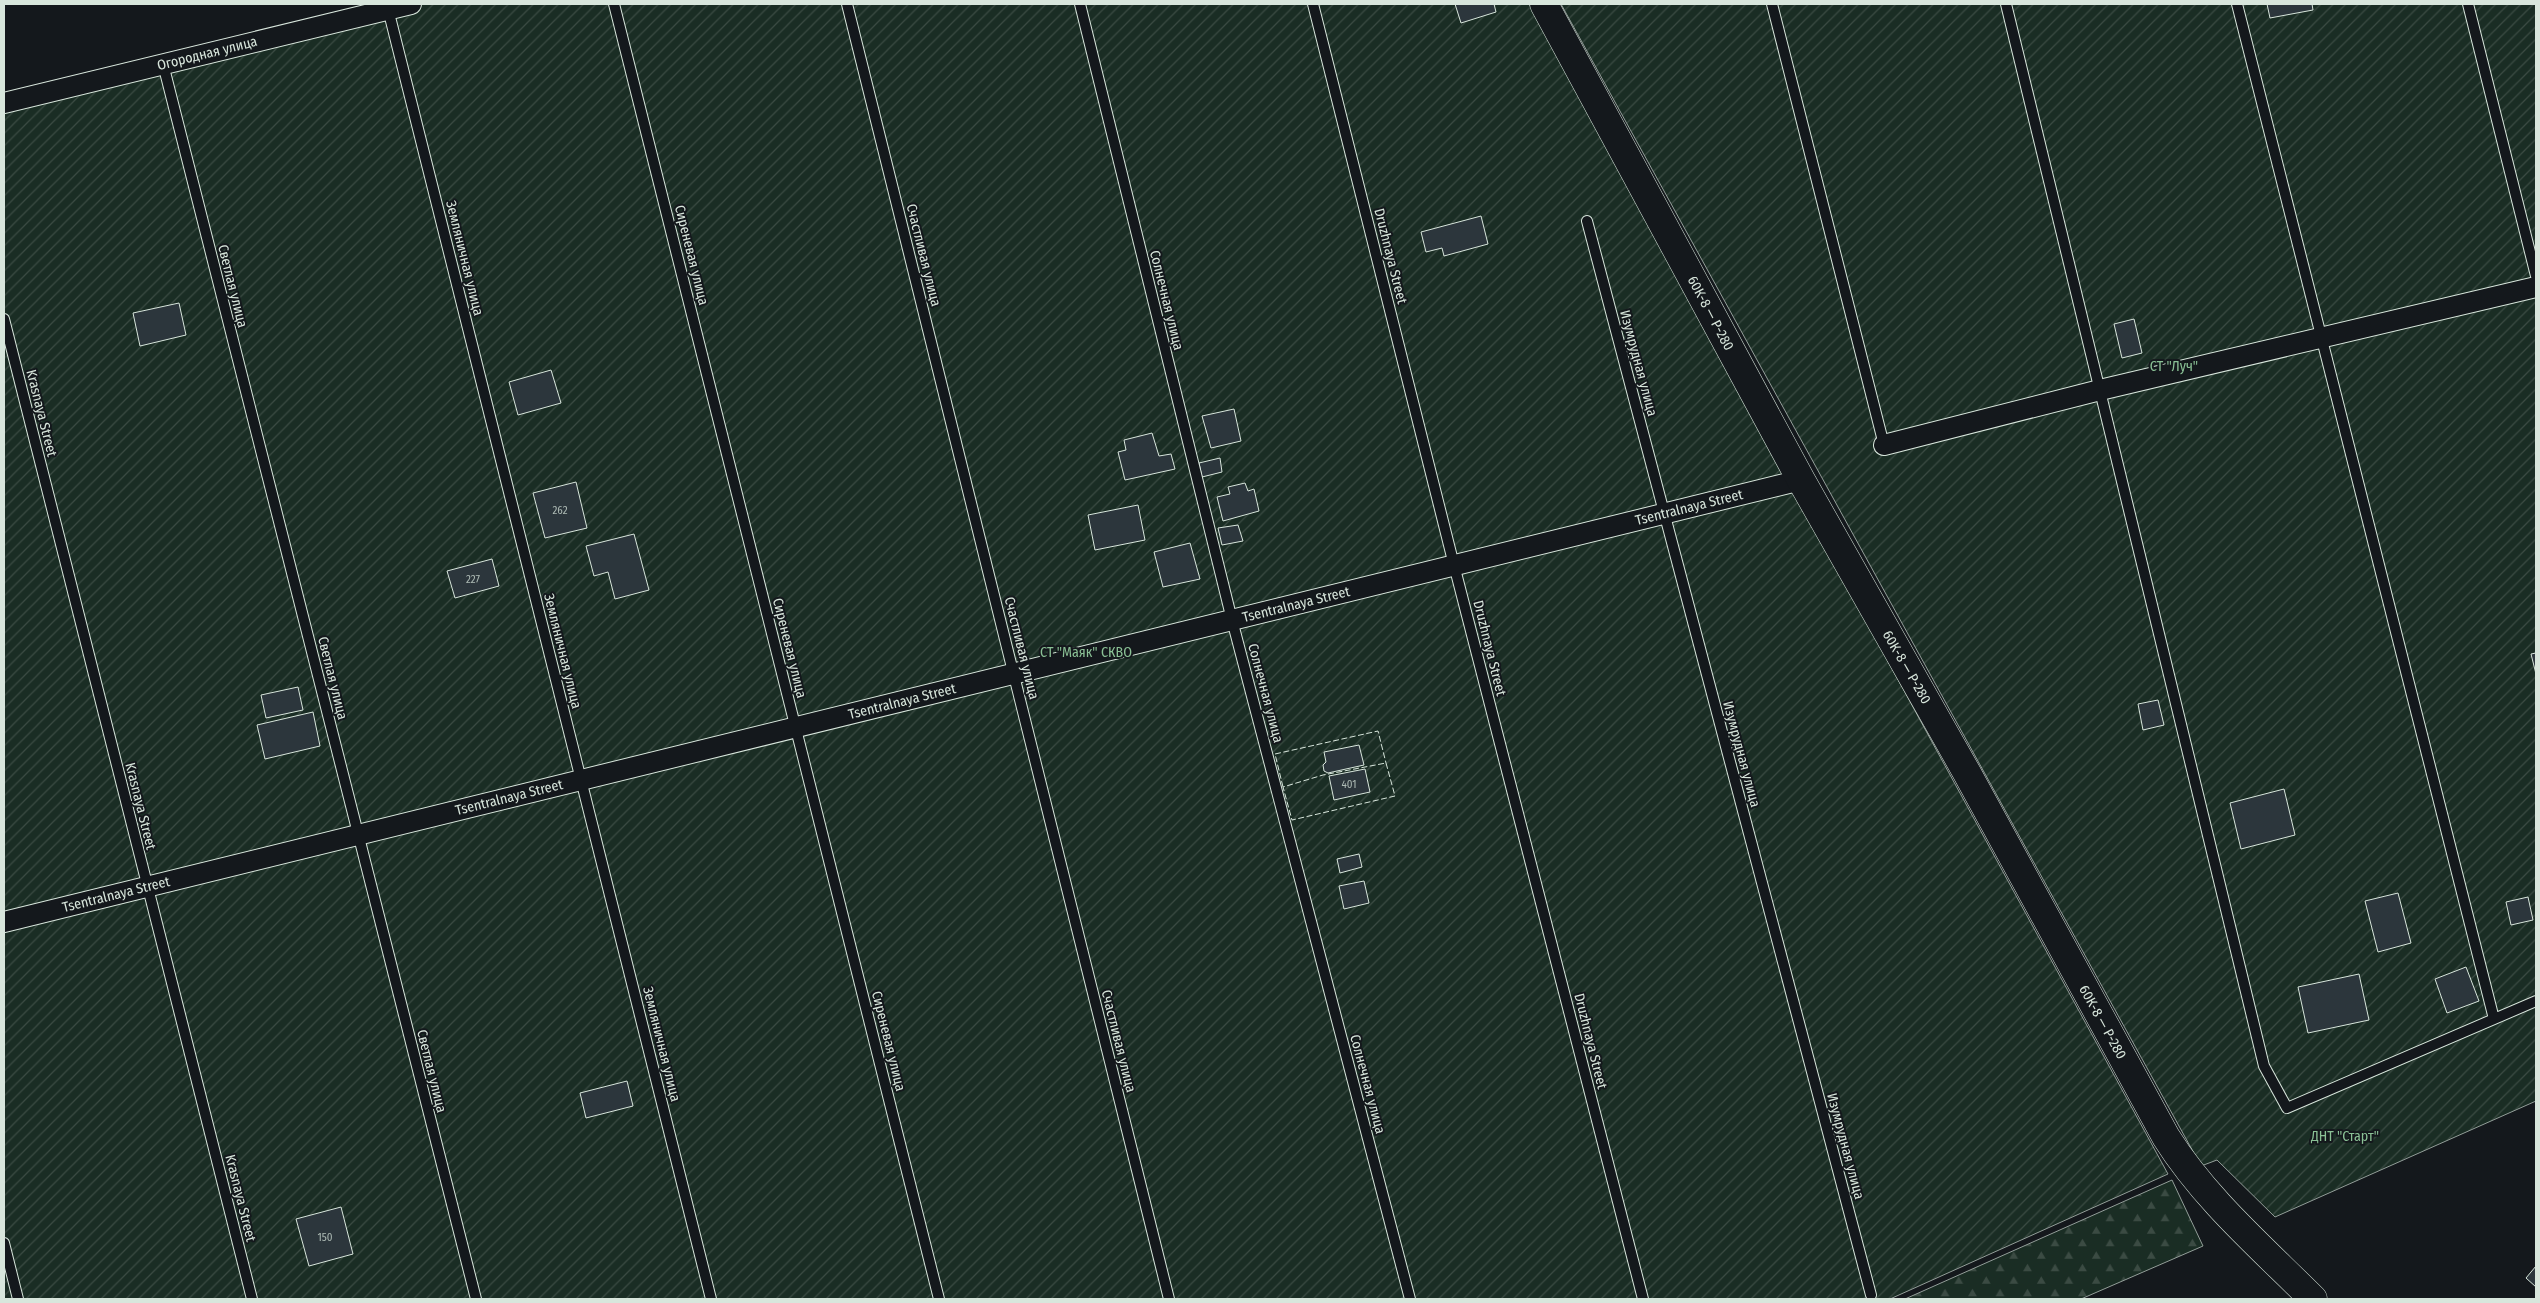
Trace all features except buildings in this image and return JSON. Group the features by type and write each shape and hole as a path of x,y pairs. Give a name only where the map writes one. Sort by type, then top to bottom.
{"street":[{"name":"Огородная улица","path":"4,103 411,4"},
{"name":"60К-8 — Р-280","path":"1544,4 1801,480 1967,773 2175,1151 2205,1192 2313,1299"},
{"path":"1884,445 2100,390 2536,287"},
{"name":"Tsentralnaya Street","path":"4,922 1801,480"}],"lane":[{"name":"Сиреневая улица","path":"614,4 939,1299"},
{"name":"Счастливая улица","path":"847,4 1169,1299"},
{"name":"Солнечная улица","path":"1080,4 1232,620 1410,1299"},
{"name":"Druzhnaya Street","path":"1313,4 1454,565 1643,1299"},
{"path":"1772,4 1884,445"},
{"path":"2006,4 2264,1066 2287,1108 2536,1001"},
{"path":"2238,4 2494,1019"},
{"path":"2468,4 2536,276"},
{"name":"Земляничная улица","path":"388,9 711,1299"},
{"name":"Светлая улица","path":"163,64 476,1299"},
{"name":"Изумрудная улица","path":"1587,221 1871,1295"},
{"name":"Krasnaya Street","path":"4,319 252,1299"},
{"path":"4,1243 18,1299"}],"green space":[{"name":"СТ \"Маяк\" СКВО","path":"390,4 1529,4 2168,1174 1890,1299 4,1299 4,98"},
{"name":"СТ \"Луч\"","path":"1561,4 2536,4 2536,1101 2275,1217 2217,1160 2201,1166"},
{"path":"2172,1180 2203,1246 2081,1299 1905,1299"}],"fence":[{"path":"1283,787 1275,754 1378,731 1386,763"},
{"path":"1386,763 1395,796 1292,820 1283,787 1323,775 1386,763"}],"park label":[{"name":"ДНТ \"Старт\"","path":"2345,1136"}]}
